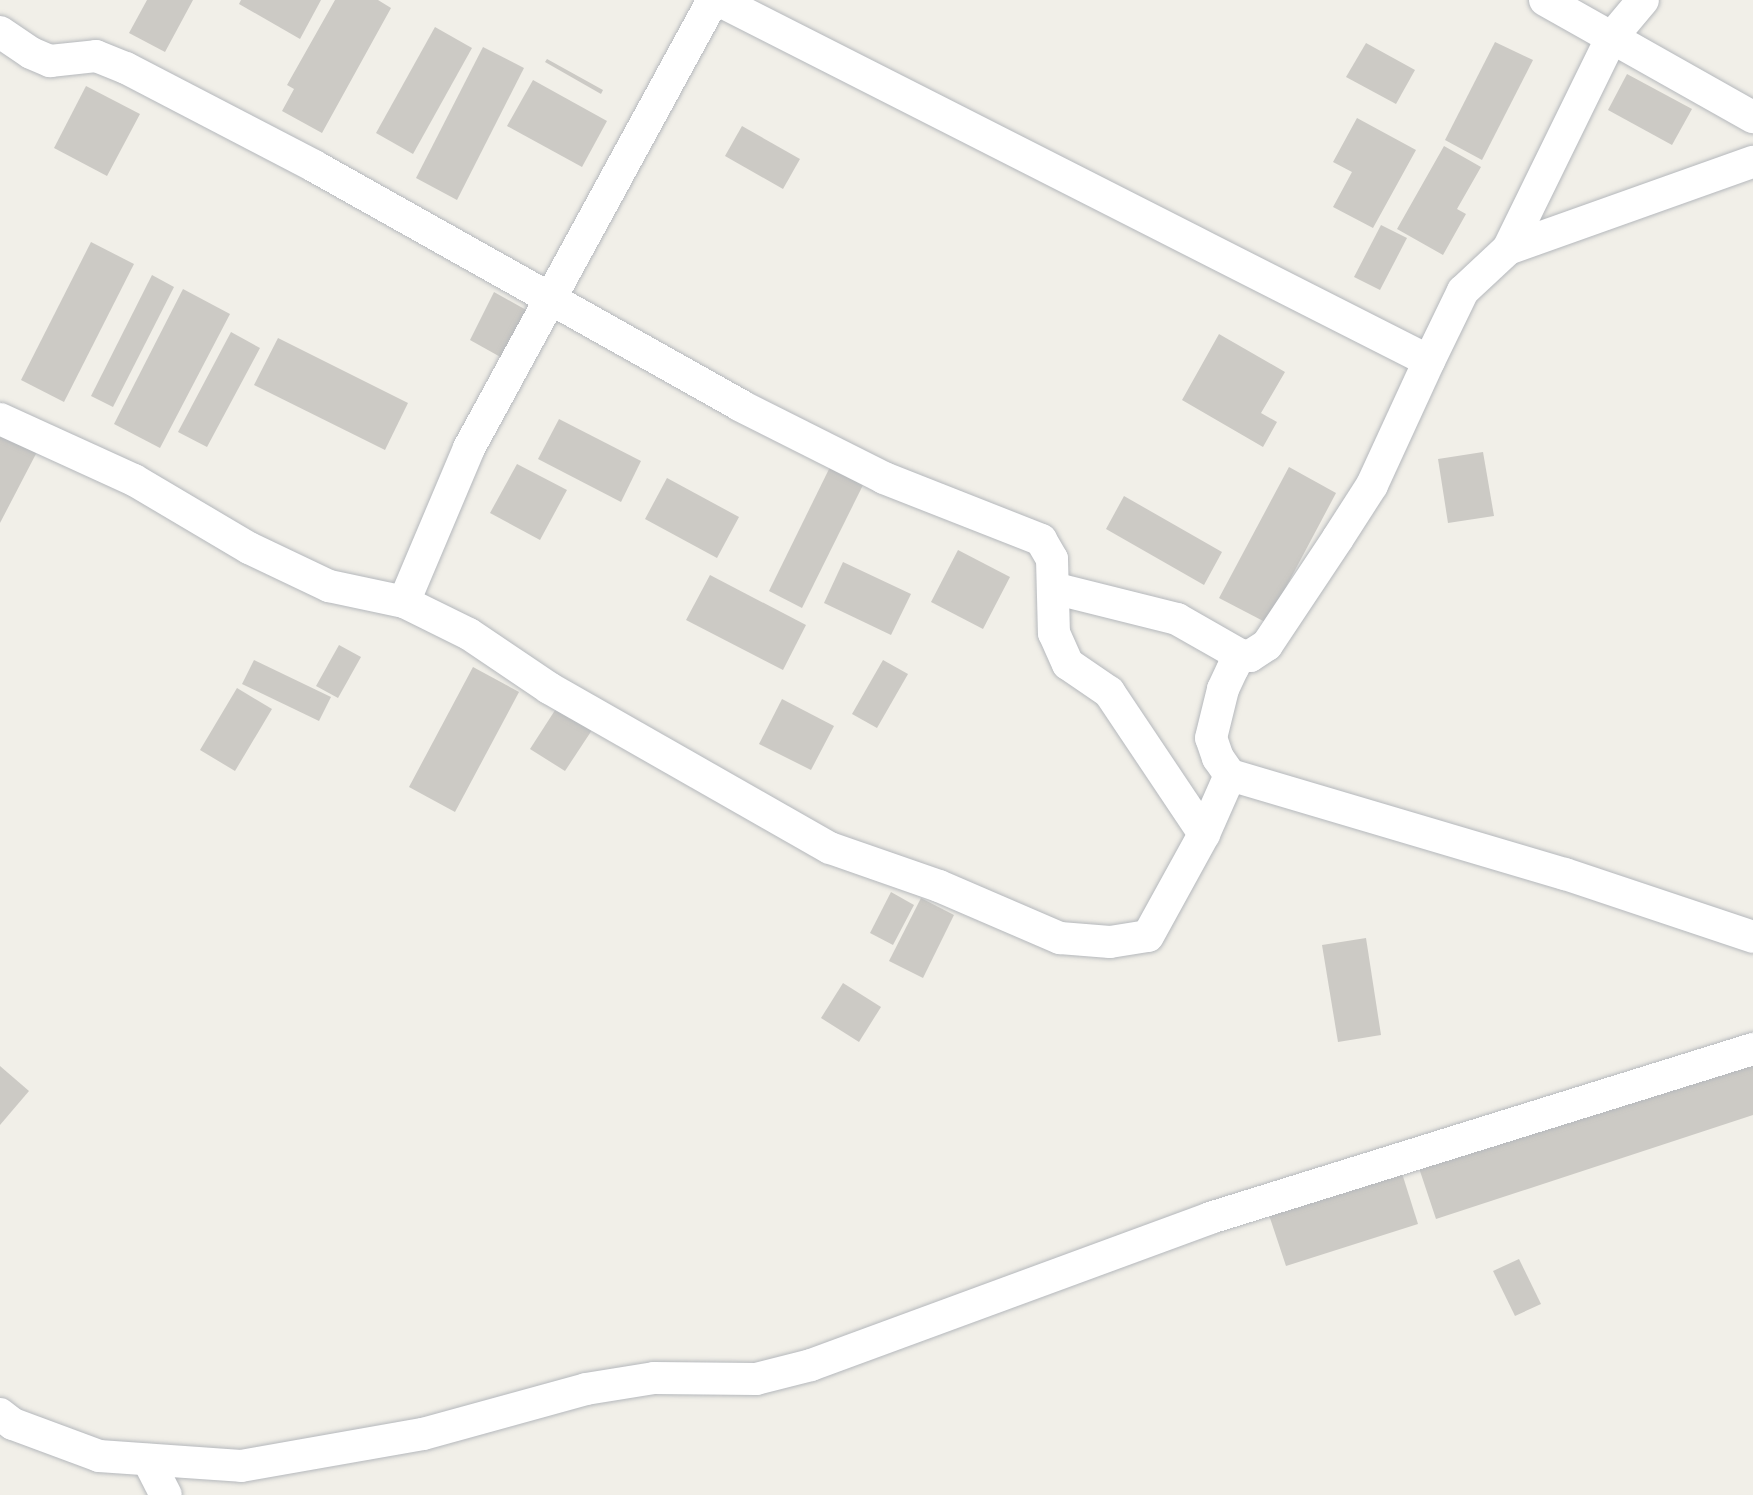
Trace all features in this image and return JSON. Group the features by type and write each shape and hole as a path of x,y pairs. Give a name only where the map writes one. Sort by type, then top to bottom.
{"street":[{"path":"404,602 469,448 715,0 1429,361"},
{"path":"1545,0 1753,117"},
{"path":"1053,588 1177,619 1240,655 1250,656 1267,645 1372,485 1463,291 1508,249 1612,37 1643,0"},
{"path":"0,32 31,53 50,61 96,56 126,68 314,166 741,406 884,478 1041,540 1052,559 1054,633 1068,664 1109,692 1204,834"},
{"path":"1508,249 1753,162"},
{"path":"0,419 134,480 249,548 329,586 404,602 469,634 549,688 830,848 939,886 1060,938 1110,942 1148,936 1204,834 1230,775"},
{"path":"1240,655 1223,689 1211,738 1218,758 1230,775 1565,874 1753,937"},
{"path":"0,1414 13,1424 99,1456 241,1466 423,1434 586,1389 654,1378 756,1379 811,1365 1210,1218 1753,1049"},
{"path":"148,1460 166,1495"}],"building":[{"path":"147,0 193,0 165,52 129,33"},
{"path":"241,0 321,0 300,39 239,4"},
{"path":"335,0 378,0 391,8 322,133 282,111 294,89 287,85"},
{"path":"435,27 472,48 413,154 376,133"},
{"path":"1495,42 1533,60 1482,160 1445,140"},
{"path":"1366,43 1415,70 1396,104 1346,77"},
{"path":"483,47 524,68 457,200 416,178"},
{"path":"547,59 603,90 601,94 545,62"},
{"path":"1627,74 1692,109 1672,145 1608,110"},
{"path":"533,80 607,121 582,167 507,126"},
{"path":"86,86 140,114 107,176 54,148"},
{"path":"1357,118 1416,150 1373,228 1333,207 1352,172 1333,162"},
{"path":"742,126 800,159 783,189 725,156"},
{"path":"1444,146 1481,167 1457,209 1466,214 1443,255 1397,229"},
{"path":"1381,225 1407,238 1380,290 1354,277"},
{"path":"91,242 134,264 64,402 21,380"},
{"path":"152,275 174,287 113,407 91,396"},
{"path":"183,289 230,314 160,448 114,424"},
{"path":"494,292 528,311 504,359 470,340"},
{"path":"231,332 260,348 207,447 178,432"},
{"path":"1219,334 1285,372 1261,413 1277,422 1263,447 1182,400"},
{"path":"278,338 408,403 385,450 254,385"},
{"path":"559,419 641,461 621,502 538,459"},
{"path":"0,430 38,450 0,523"},
{"path":"1483,452 1494,516 1448,523 1438,459"},
{"path":"517,464 567,490 540,540 490,513"},
{"path":"831,465 865,481 802,608 769,591"},
{"path":"1289,467 1336,493 1267,623 1219,598"},
{"path":"667,478 739,517 717,558 645,519"},
{"path":"1124,496 1222,552 1204,585 1106,529"},
{"path":"958,550 1010,577 983,629 931,602"},
{"path":"843,562 911,594 891,635 824,603"},
{"path":"710,575 806,625 783,670 686,620"},
{"path":"339,645 361,657 338,698 316,686"},
{"path":"254,660 331,697 319,721 242,684"},
{"path":"883,660 908,674 877,728 852,714"},
{"path":"473,667 519,692 455,812 409,787"},
{"path":"237,688 272,709 235,771 200,750"},
{"path":"782,699 834,726 811,770 759,744"},
{"path":"559,704 594,727 565,771 530,749"},
{"path":"891,892 914,905 893,945 870,933"},
{"path":"921,898 954,915 923,978 889,961"},
{"path":"1366,938 1381,1035 1338,1042 1322,945"},
{"path":"843,983 881,1007 859,1042 821,1018"},
{"path":"1753,1056 1753,1115 1436,1219 1418,1165"},
{"path":"0,1066 29,1091 0,1125"},
{"path":"1400,1167 1418,1224 1286,1266 1267,1209"},
{"path":"1519,1259 1541,1304 1515,1316 1493,1271"}]}
